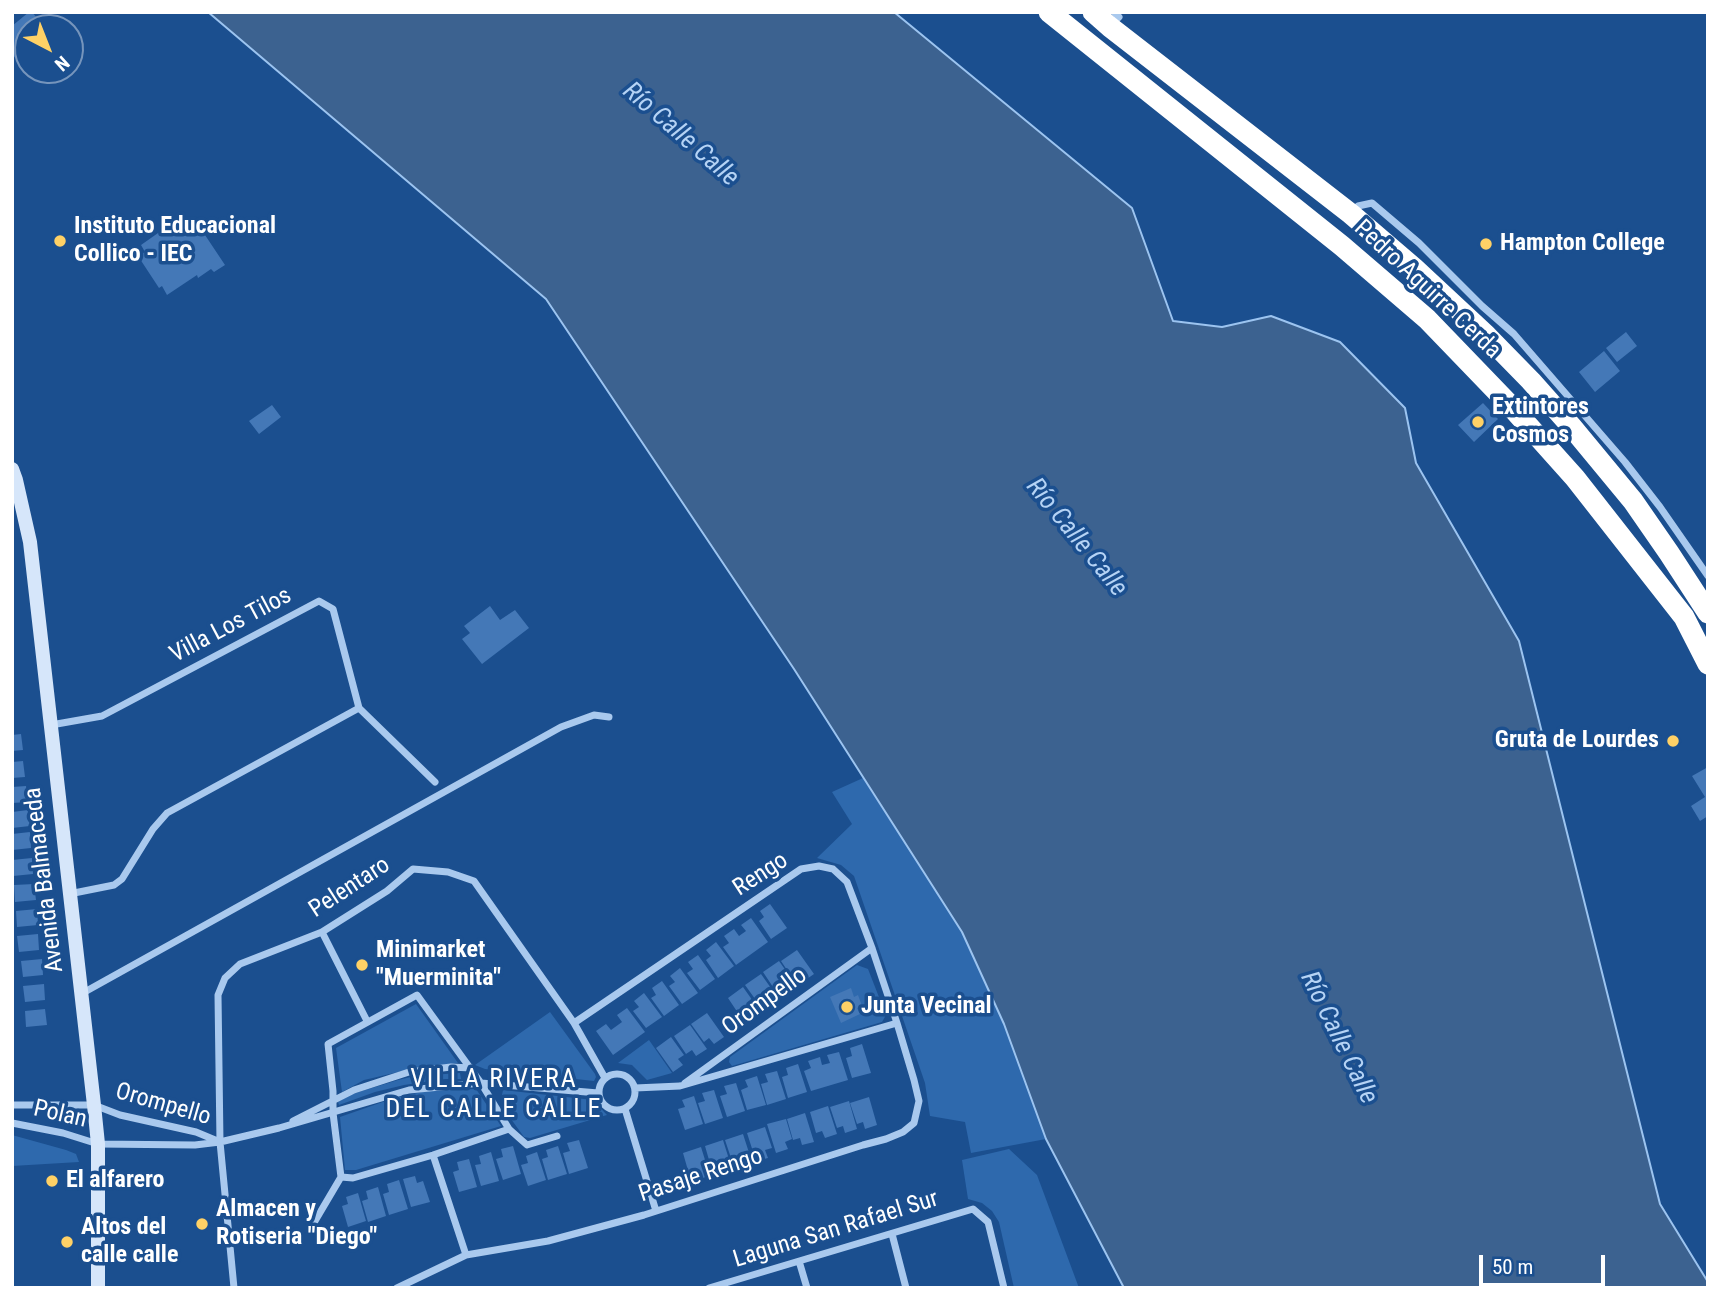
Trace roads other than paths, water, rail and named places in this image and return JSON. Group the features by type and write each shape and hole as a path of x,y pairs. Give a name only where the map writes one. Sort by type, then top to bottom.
{"highway":[{"name":"Pedro Aguirre Cerda","path":"1049,12 1342,246 1427,319 1575,478 1684,617 1708,664"},
{"name":"Pedro Aguirre Cerda","path":"1093,12 1112,20 1351,214 1414,268 1486,336 1539,390 1633,501 1708,613"}],"main road":[{"name":"Avenida Balmaceda","path":"14,477 30,542 94,1105 98,1144 98,1288"}],"street":[{"name":"Pedro Aguirre Cerda","path":"1351,214 1358,206 1372,203 1419,243 1514,334 1625,462 1708,576"},
{"name":"Villa Los Tilos","path":"50,725 102,716 319,601 333,609 359,708"},
{"path":"69,894 114,885 122,880 153,829 167,813 359,708 435,782"},
{"path":"81,994 561,727 594,715 609,717"},
{"name":"Rengo","path":"574,1023 801,869 819,866 834,869 848,882 897,1023"},
{"name":"Pelentaro","path":"220,1142 218,995 225,978 240,964 322,932 387,891 414,869 447,872 474,881 574,1023 605,1078"},
{"path":"322,932 367,1021"},
{"name":"Orompello","path":"680,1086 872,948"},
{"path":"315,1221 341,1177 328,1044 417,995 471,1068 509,1129 527,1145 557,1136"},
{"name":"Orompello","path":"605,1078 615,1074 625,1076 635,1088 680,1086 897,1023"},
{"name":"Pasaje Rengo","path":"397,1288 466,1255 548,1241 656,1211 903,1132 914,1123 919,1101 897,1023"},
{"name":"Orompello","path":"279,1128 354,1090 409,1072 451,1067 471,1068"},
{"path":"598,1093 605,1078"},
{"name":"Orompello","path":"98,1144 195,1145 220,1142 279,1128 409,1090 481,1083 598,1093 607,1108 613,1111 625,1109"},
{"path":"635,1088 634,1101 625,1109 656,1211"},
{"name":"Polan","path":"12,1105 94,1105"},
{"name":"Orompello","path":"94,1105 120,1115 196,1132 220,1142"},
{"name":"Polan","path":"12,1123 63,1133 98,1144"},
{"path":"341,1177 353,1178 509,1129"},
{"path":"220,1142 234,1288"},
{"path":"433,1155 466,1255"},
{"name":"Laguna San Rafael Sur","path":"709,1288 973,1209 988,1222 1004,1288"},
{"path":"892,1234 906,1288"},
{"path":"799,1261 807,1288"}],"water":[{"name":"Río Calle Calle","path":"208,12 894,12 1132,208 1173,321 1222,327 1271,316 1340,342 1405,408 1416,463 1519,641 1660,1204 1708,1282 1708,1288 1124,1288 1046,1139 1004,1024 962,932 794,669 546,299"}],"place":[{"name":"Instituto Educacional Collico - IEC","path":"60,241"},
{"name":"Hampton College","path":"1486,244"},
{"name":"Extintores Cosmos","path":"1478,422"},
{"name":"Gruta de Lourdes","path":"1673,741"},
{"name":"Minimarket \"Muerminita\"","path":"362,965"},
{"name":"Junta Vecinal","path":"847,1007"},
{"name":"El alfarero","path":"52,1181"},
{"name":"Almacen y Rotiseria \"Diego\"","path":"202,1224"},
{"name":"Altos del calle calle","path":"67,1242"}],"district":[{"name":"VILLA RIVERA DEL CALLE CALLE","path":"494,1095"}]}
